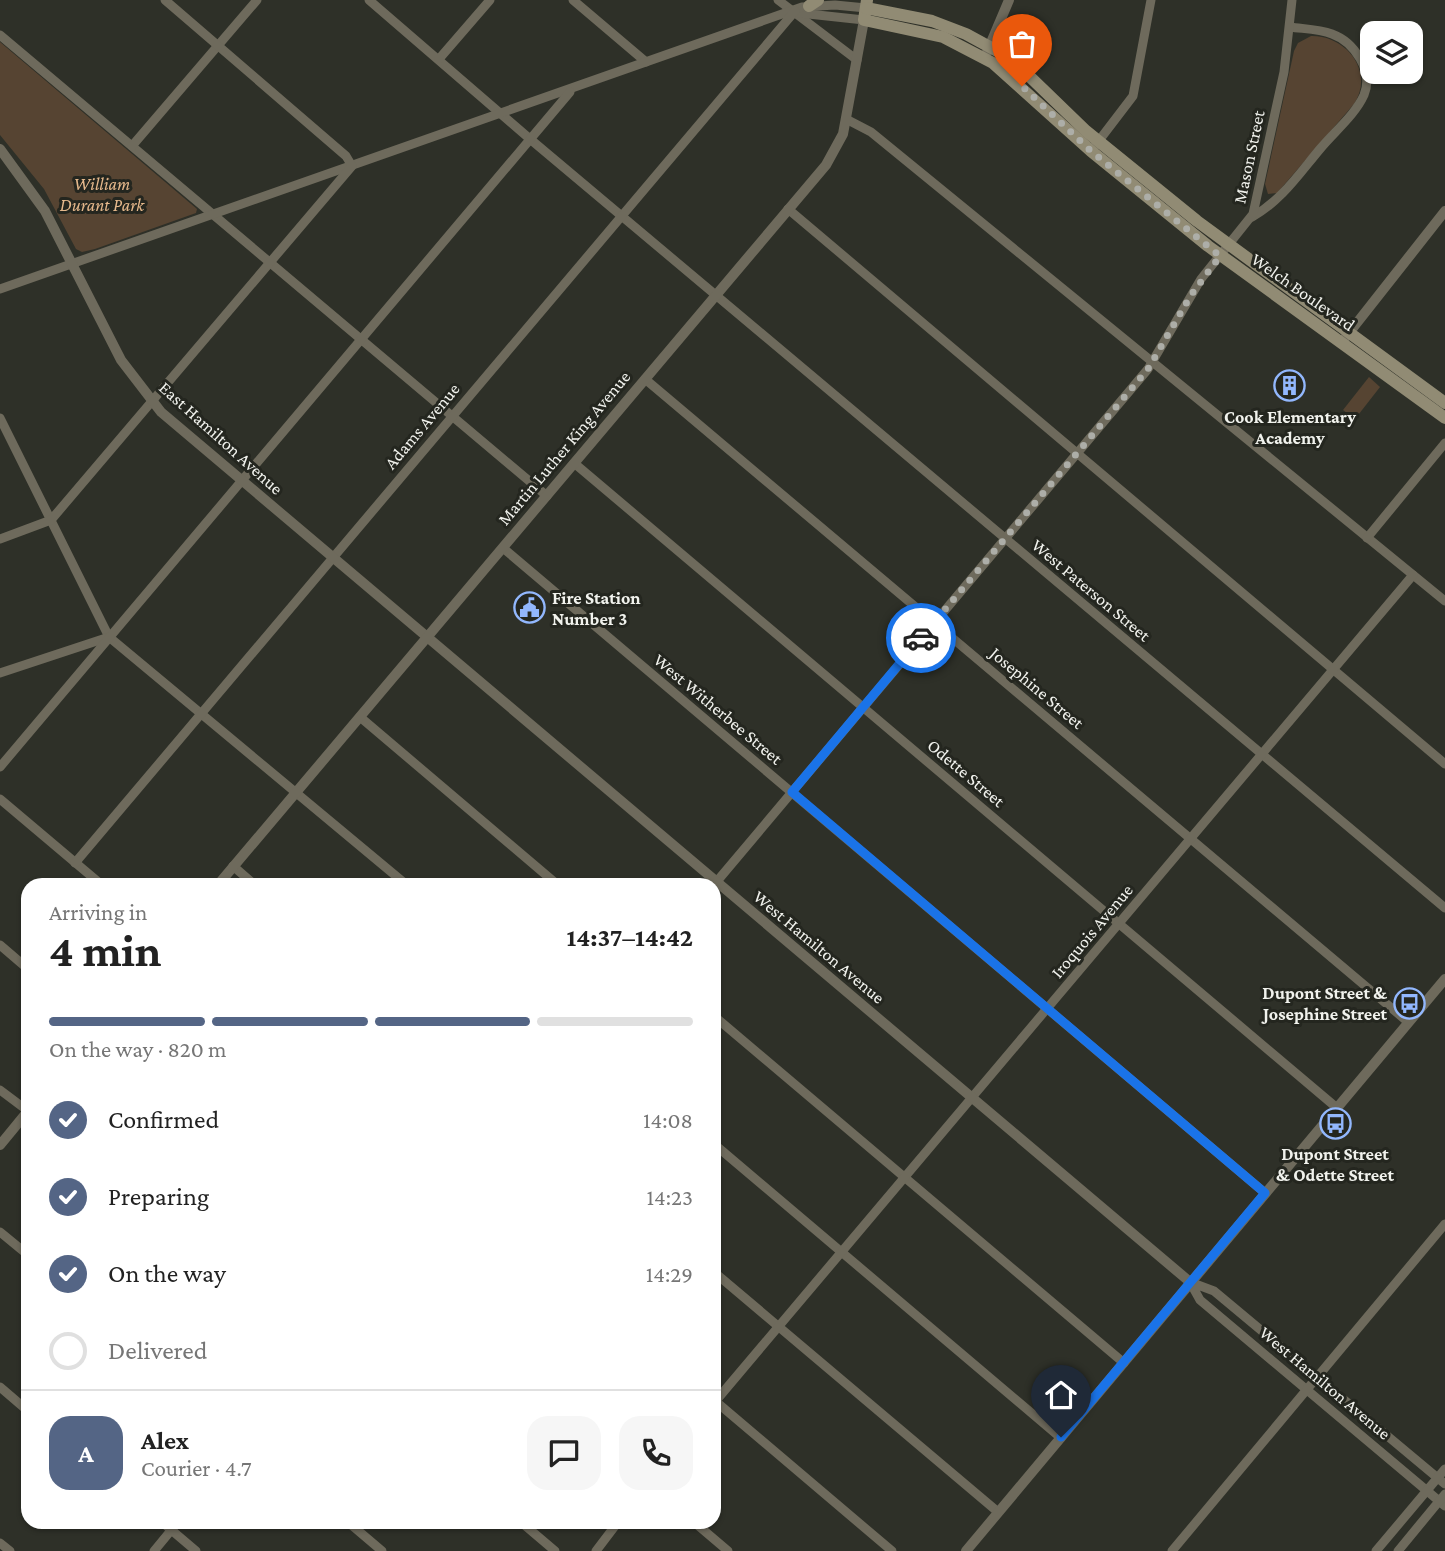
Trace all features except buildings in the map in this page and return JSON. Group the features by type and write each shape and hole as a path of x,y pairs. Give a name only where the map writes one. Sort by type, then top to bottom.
{"main road":[{"name":"Welch Boulevard","path":"866,9 987,52 1018,82 1224,251 1445,403"},
{"name":"Welch Boulevard","path":"1346,337 1445,418"}],"street":[{"path":"165,0 346,156 352,166"},
{"path":"132,146 257,0"},
{"name":"West Paterson Street","path":"369,0 530,139 1445,908"},
{"path":"439,59 490,0"},
{"path":"573,0 646,62"},
{"path":"778,0 857,60"},
{"path":"987,52 1009,0"},
{"path":"1095,146 1133,96 1150,0"},
{"name":"Mason Street","path":"719,878 1152,363 1186,302 1252,217 1284,72 1292,0"},
{"path":"0,289 211,212 352,166 814,3 866,9"},
{"path":"794,11 811,16 866,9"},
{"name":"Martin Luther King Avenue","path":"223,878 834,153 846,119 866,9"},
{"name":"Adams Avenue","path":"75,863 794,11"},
{"path":"1252,217 1279,198 1355,108 1366,88 1362,62 1343,40 1327,33 1290,27"},
{"path":"0,35 451,418 547,496"},
{"path":"0,767 571,90"},
{"path":"846,119 871,132 1445,601"},
{"name":"East Hamilton Avenue","path":"0,149 34,192 121,360 151,403 427,637"},
{"path":"0,539 51,520 352,166"},
{"path":"788,209 1445,764"},
{"path":"1346,337 1445,211"},
{"name":"Josephine Street","path":"645,379 1409,1022"},
{"path":"0,418 109,637 399,878"},
{"path":"1367,538 1445,443"},
{"name":"Odette Street","path":"574,463 1337,1108"},
{"name":"West Witherbee Street","path":"503,548 1265,1193"},
{"name":"Iroquois Avenue","path":"721,1394 1413,576"},
{"path":"0,673 109,637"},
{"name":"West Hamilton Avenue","path":"427,637 707,878"},
{"path":"360,717 550,878"},
{"path":"0,799 93,878"},
{"path":"233,866 247,878"},
{"name":"West Hamilton Avenue","path":"721,890 1190,1282 1203,1303 1426,1491 1443,1500"},
{"path":"0,945 21,963"},
{"path":"966,1551 1445,979"},
{"path":"721,1022 1124,1363"},
{"path":"0,1090 21,1106"},
{"path":"0,1145 21,1120"},
{"path":"721,1150 1061,1437"},
{"path":"1171,1551 1445,1224"},
{"path":"0,1232 21,1249"},
{"path":"721,1278 998,1513"},
{"name":"West Hamilton Avenue","path":"1190,1282 1214,1291 1441,1481"},
{"path":"0,1387 21,1405"},
{"path":"721,1406 892,1551"},
{"path":"1376,1551 1426,1491 1441,1481 1445,1469"},
{"path":"1398,1551 1443,1500"},
{"path":"154,1551 172,1529"},
{"path":"178,1529 196,1551"},
{"path":"356,1529 382,1551"},
{"path":"529,1529 555,1551"},
{"path":"596,1551 613,1529"},
{"path":"702,1529 728,1551"},
{"path":"0,1543 10,1551"}],"green space":[{"path":"1311,36 1324,37 1346,49 1359,68 1360,92 1354,104 1277,193 1268,194 1265,184 1298,43"},
{"name":"William Durant Park","path":"0,42 197,209 196,213 95,249 82,252 76,249 44,189 0,135"},
{"path":"1369,377 1380,387 1355,419 1343,410"}],"way so far":[{"path":"921,638 1148,369 1201,279 1220,256 1091,151 1022,86"}],"place":[{"name":"Cook Elementary Academy","path":"1290,386"},
{"name":"Fire Station Number 3","path":"529,608"},
{"name":"Dupont Street & Josephine Street","path":"1410,1003"},
{"name":"Dupont Street & Odette Street","path":"1335,1124"}],"route":[{"path":"921,638 792,792 1265,1193 1061,1437"}]}
